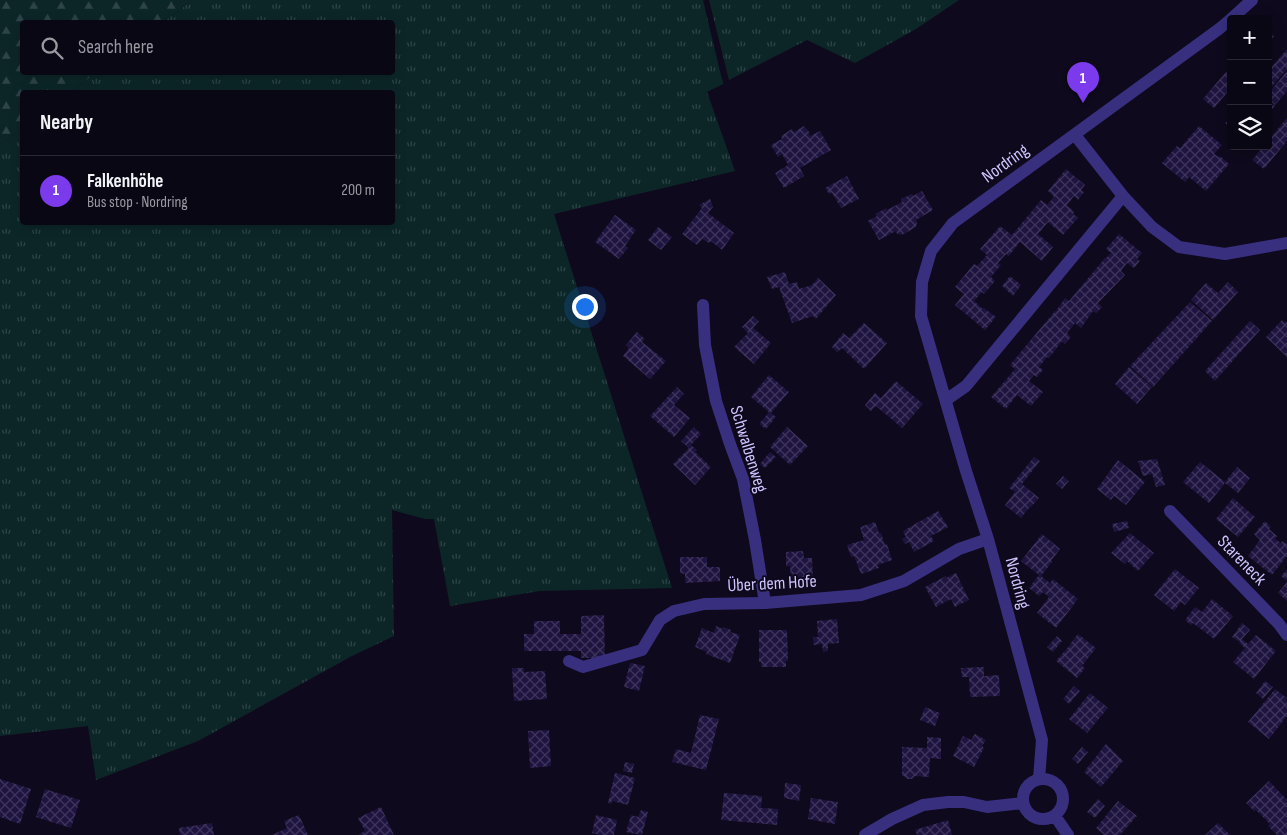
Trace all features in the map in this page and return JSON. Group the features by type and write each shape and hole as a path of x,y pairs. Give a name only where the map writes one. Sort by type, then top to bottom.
{"street":[{"name":"Nordring","path":"1235,15 1252,0"},
{"name":"Nordring","path":"1039,778 1042,740 988,539 921,316 922,282 931,251 953,223 1227,22"},
{"path":"1075,135 1123,196 1152,227 1179,247 1225,254 1287,243"},
{"path":"946,400 966,386 1123,196"},
{"name":"Schwalbenweg","path":"703,305 706,345 716,401 743,479 756,540 765,603"},
{"name":"Stareneck","path":"1170,511 1279,624 1287,635"},
{"name":"Über dem Hofe","path":"569,661 583,667 642,650 660,620 674,610 704,604 765,603 861,595 904,581 959,549 988,539"},
{"path":"1039,778 1053,780 1062,791 1064,797 1060,810 1055,816 1046,820 1036,818 1027,812 1023,803 1026,787 1039,778"},
{"path":"865,835 892,819 923,805 964,802 987,807 1023,803"},
{"path":"1055,816 1068,835"}],"green space":[{"path":"0,0 193,0 166,20 20,20 20,75 93,75 73,90 20,90 20,130 0,145"},
{"path":"193,0 703,0 723,84 707,92 735,171 554,214 672,588 540,591 450,606 434,519 425,519 392,510 394,636 352,656 198,741 96,780 88,726 0,736 0,145 20,130 20,225 395,225 395,90 73,90 93,75 395,75 395,20 166,20"},
{"path":"709,0 959,0 916,29 855,63 807,40 729,80"}],"building":[{"path":"1287,49 1287,69 1272,86 1272,66"},
{"path":"1227,71 1227,93 1214,108 1203,99"},
{"path":"1287,71 1287,91 1275,105 1272,102 1272,89"},
{"path":"1287,118 1287,141 1264,169 1252,160 1261,150 1272,150 1272,136"},
{"path":"804,126 810,133 810,136 820,131 831,150 800,168 804,176 784,188 775,173 788,165 782,154 778,157 771,145 782,139 781,136 792,129 794,132"},
{"path":"1199,126 1222,145 1214,154 1220,156 1229,164 1206,191 1189,177 1185,182 1162,163 1177,146 1180,148"},
{"path":"1066,169 1085,185 1081,190 1084,192 1078,200 1074,196 1067,205 1078,218 1063,235 1048,222 1038,234 1053,247 1042,261 1020,242 1009,256 1006,254 998,263 1001,265 991,277 995,281 984,294 982,292 974,301 996,317 985,330 955,305 964,294 955,287 974,264 977,266 987,255 980,249 1000,226 1012,235 1041,200 1047,205 1054,197 1048,191"},
{"path":"847,176 859,199 841,208 832,193 829,194 825,188"},
{"path":"922,191 933,210 916,220 916,227 902,235 897,234 896,231 879,240 868,221 886,208 887,210 902,202 901,199"},
{"path":"710,199 713,207 708,213 734,233 722,250 711,241 709,243 702,239 697,245 682,234 702,208 699,205"},
{"path":"615,215 636,230 625,246 628,248 619,259 595,242"},
{"path":"658,227 672,237 661,250 648,240"},
{"path":"1119,234 1142,253 1137,259 1140,261 1134,268 1127,263 1121,271 1125,275 1098,303 1102,307 1096,313 1093,311 1081,328 1075,323 1067,333 1071,337 1065,344 1062,341 1049,358 1047,357 1039,367 1043,370 1037,377 1034,375 1029,381 1043,392 1031,406 1017,395 1006,409 991,397 1015,369 1010,365 1065,298 1069,301 1111,253 1106,249"},
{"path":"785,272 789,284 797,282 799,289 812,285 818,278 836,295 816,319 813,316 792,323 779,287 772,289 767,277"},
{"path":"1010,276 1021,285 1013,296 1002,286"},
{"path":"1228,282 1238,292 1213,320 1191,300 1206,283 1218,293"},
{"path":"1190,302 1212,321 1153,387 1130,366"},
{"path":"753,316 759,321 753,328 771,343 754,364 734,347 748,333 742,327"},
{"path":"1282,320 1285,323 1287,321 1287,357 1266,337"},
{"path":"1250,321 1260,330 1215,381 1205,371"},
{"path":"864,323 887,343 864,369 842,348 837,352 832,347 843,333 849,338"},
{"path":"637,332 645,339 642,342 666,361 650,379 623,356 629,348 626,345"},
{"path":"1129,367 1152,387 1137,404 1115,384"},
{"path":"769,375 789,392 771,413 776,417 766,429 759,424 769,412 751,397"},
{"path":"896,381 923,404 902,428 876,406 871,411 865,405 875,393 881,398"},
{"path":"677,387 684,394 674,405 690,418 674,437 650,416"},
{"path":"694,427 701,434 691,445 697,450 695,452 711,467 695,485 673,464 689,448 681,441"},
{"path":"787,427 808,446 790,465 770,447"},
{"path":"770,452 776,457 765,468 760,464"},
{"path":"1034,457 1040,461 1022,484 1039,498 1021,518 1005,505 1015,492 1009,488"},
{"path":"1157,459 1165,485 1156,487 1152,474 1143,476 1138,461"},
{"path":"1118,460 1145,482 1126,505 1114,496 1111,500 1097,489"},
{"path":"1200,462 1225,482 1237,467 1250,478 1238,493 1225,483 1209,503 1183,482"},
{"path":"1063,476 1069,481 1062,489 1056,484"},
{"path":"1233,498 1255,517 1238,537 1216,519"},
{"path":"938,511 948,527 931,536 934,541 914,552 909,542 905,544 902,539 906,537 903,531"},
{"path":"1127,521 1129,528 1114,532 1112,524"},
{"path":"1265,521 1271,527 1269,529 1277,536 1275,539 1287,544 1287,556 1272,575 1248,556 1260,540 1254,534"},
{"path":"875,522 885,545 887,544 892,560 878,565 879,568 861,574 854,556 851,557 847,545 864,540 860,527"},
{"path":"1130,533 1154,553 1138,571 1127,561 1125,564 1111,553"},
{"path":"1042,534 1060,549 1041,576 1050,583 1053,579 1078,599 1056,628 1037,613 1049,597 1043,592 1039,596 1029,588 1039,575 1021,561"},
{"path":"803,551 804,558 812,558 813,581 791,582 790,566 786,566 786,552"},
{"path":"680,557 707,557 707,567 720,567 720,581 685,583 685,574 680,573"},
{"path":"1175,569 1199,588 1185,605 1181,602 1174,611 1154,595"},
{"path":"1287,569 1287,581 1281,576"},
{"path":"956,573 969,600 955,607 951,599 936,607 925,587"},
{"path":"1287,582 1287,601 1278,593"},
{"path":"1212,599 1233,616 1214,639 1193,623 1191,625 1185,620 1195,607 1202,612"},
{"path":"604,615 605,658 581,658 581,651 524,651 524,634 534,634 534,621 560,621 560,634 581,634 581,616"},
{"path":"837,619 839,643 828,644 828,651 823,652 822,644 814,645 813,637 818,637 817,621"},
{"path":"1242,623 1250,630 1242,639 1248,644 1256,635 1276,651 1254,679 1233,662 1245,648 1239,643 1239,640 1232,637"},
{"path":"716,626 731,630 730,632 740,635 730,663 706,654 707,652 695,647 702,628 714,633"},
{"path":"759,630 787,630 788,661 786,661 786,667 761,667 761,662 759,662"},
{"path":"1078,634 1096,648 1082,666 1085,668 1077,678 1056,661"},
{"path":"1057,636 1062,641 1053,652 1047,647"},
{"path":"630,663 645,666 639,691 624,687"},
{"path":"984,667 984,676 999,675 1000,696 970,697 969,677 962,677 961,668"},
{"path":"512,668 524,668 524,672 545,671 547,699 514,701"},
{"path":"1265,681 1273,687 1263,699 1256,693"},
{"path":"1074,686 1080,691 1069,704 1063,699"},
{"path":"1275,689 1287,698 1287,716 1269,739 1248,722"},
{"path":"1090,693 1108,708 1087,733 1069,719"},
{"path":"925,707 940,713 935,726 920,720"},
{"path":"700,715 719,719 706,770 672,762 676,749 691,753"},
{"path":"549,730 551,766 530,768 528,731"},
{"path":"975,734 986,740 974,767 953,756 963,736 971,740"},
{"path":"927,737 941,738 941,759 930,758 929,777 915,776 912,779 907,779 902,776 902,747 927,748"},
{"path":"1106,744 1123,761 1101,787 1084,772"},
{"path":"1082,747 1088,752 1078,764 1072,759"},
{"path":"625,762 634,764 632,773 623,771"},
{"path":"615,773 635,778 628,805 612,801 611,804 608,803"},
{"path":"0,779 31,789 20,824 0,817"},
{"path":"1269,781 1287,800 1287,835 1277,835 1268,826 1270,824 1246,803"},
{"path":"785,783 801,785 799,801 784,798"},
{"path":"45,789 80,800 71,828 36,817"},
{"path":"724,793 762,796 761,808 778,809 777,825 721,820"},
{"path":"811,798 838,802 835,824 808,819"},
{"path":"1098,799 1105,806 1095,818 1087,812"},
{"path":"1118,801 1137,816 1120,835 1104,835 1096,828"},
{"path":"381,807 394,835 358,835 365,831 358,818"},
{"path":"641,810 648,812 642,835 626,832 631,815 638,817"},
{"path":"299,815 308,835 272,835 287,828 284,821"},
{"path":"596,815 617,820 614,835 592,833"},
{"path":"948,820 952,835 917,835 915,830"},
{"path":"212,823 214,835 180,835 179,828"},
{"path":"1218,823 1230,835 1205,835"}],"place":[{"name":"Falkenhöhe","path":"1083,103"}]}
